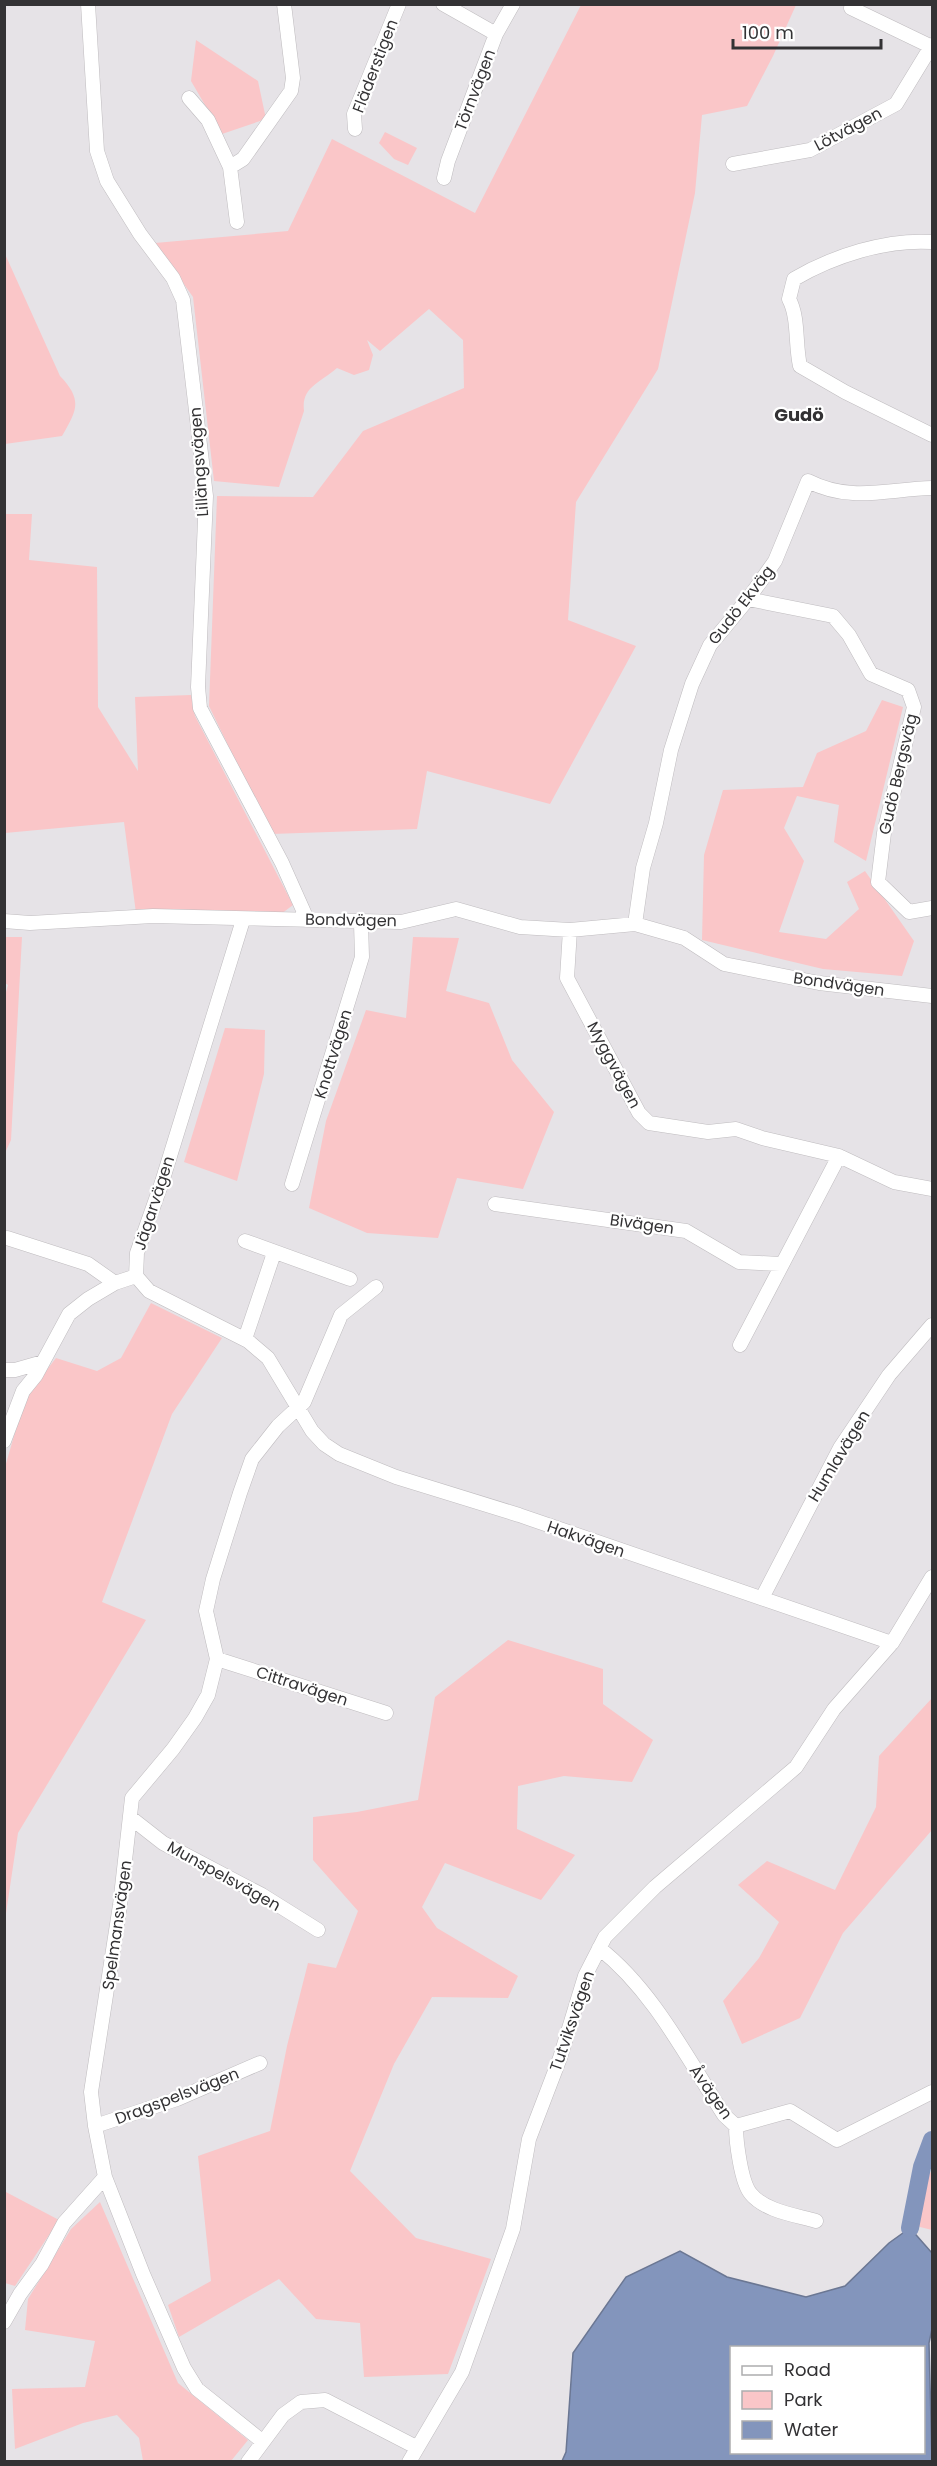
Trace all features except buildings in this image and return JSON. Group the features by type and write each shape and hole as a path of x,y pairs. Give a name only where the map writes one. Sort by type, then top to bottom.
{"street":[{"name":"Lillängsvägen","path":"88,4 97,152 107,181 140,234 173,278 183,300 206,496 198,687 200,708 282,863 307,920"},
{"path":"230,167 243,159 291,91 293,78 284,4"},
{"name":"Fläderstigen","path":"355,129 354,114 399,4"},
{"path":"443,4 496,34"},
{"name":"Törnvägen","path":"444,178 448,161 496,34 513,4"},
{"name":"Lötvägen","path":"733,164 810,150 896,104 932,46 851,8"},
{"path":"189,98 208,120 230,167 237,222"},
{"path":"933,242 891,244 812,268 794,279 789,299 795,310 796,347 800,366 845,392 933,435"},
{"name":"Gudö Ekväg","path":"635,924 643,868 656,823 671,750 692,684 705,652 775,561 808,481 824,489 849,493 882,494 933,488"},
{"name":"Gudö Bergsväg","path":"748,599 834,616 849,635 871,674 908,690 914,707 884,833 879,882 909,912 933,908"},
{"name":"Bondvägen","path":"4,921 30,923 153,916 362,923 401,922 456,909 520,927 570,930 635,924 684,938 724,964 819,982 933,996"},
{"name":"Jägarvägen","path":"136,1276 137,1253 162,1182 243,920"},
{"name":"Knottvägen","path":"292,1184 363,957 362,923"},
{"name":"Myggvägen","path":"570,930 567,978 639,1113 649,1123 708,1132 736,1128 762,1138 839,1156 894,1182 933,1189"},
{"path":"740,1345 780,1264 839,1156"},
{"name":"Bivägen","path":"495,1204 686,1231 739,1262 780,1264"},
{"path":"7,1238 88,1264 115,1283"},
{"path":"245,1241 350,1279"},
{"path":"245,1339 274,1253"},
{"path":"4,1441 23,1391 36,1375 69,1314 88,1299 115,1283 136,1276"},
{"name":"Hakvägen","path":"136,1276 149,1292 245,1339 268,1358 312,1431 324,1444 339,1454 380,1471 892,1643"},
{"path":"298,1410 304,1402 341,1315 376,1287"},
{"name":"Humlavägen","path":"762,1598 840,1448 889,1375 933,1325"},
{"path":"4,1370 15,1370 43,1362"},
{"name":"Spelmansvägen","path":"262,2441 197,2390 184,2368 105,2177 95,2126 92,2092 132,1818 132,1798 178,1741 208,1695 218,1659 206,1611 213,1579 240,1493 252,1459 278,1426 298,1410"},
{"name":"Tutviksvägen","path":"409,2462 462,2372 513,2229 529,2139 560,2058 585,1976 605,1937 655,1887 796,1767 834,1709 892,1643 933,1577"},
{"name":"Cittravägen","path":"218,1659 386,1713"},
{"name":"Munspelsvägen","path":"132,1818 163,1843 262,1895 318,1930"},
{"name":"Åvägen","path":"599,1948 619,1963 641,1987 724,2115 736,2126 736,2149 750,2194 770,2207 816,2221"},
{"name":"Dragspelsvägen","path":"95,2126 177,2099 260,2063"},
{"path":"736,2126 790,2111 837,2140 933,2092"},
{"path":"4,2322 20,2294 42,2264 64,2223 105,2177"},
{"path":"248,2462 283,2415 302,2402 325,2400 416,2447"}],"green space":[{"path":"581,5 796,5 747,106 702,115 695,193 658,369 576,502 568,620 636,646 550,804 427,771 417,829 271,834 209,706 217,496 313,497 363,431 464,388 463,340 429,309 380,351 367,340 373,355 369,370 354,375 337,368 313,386 306,396 304,411 279,487 214,481 193,297 155,243 288,231 332,139 475,213"},
{"path":"196,40 258,81 266,119 222,134 191,81"},
{"path":"385,132 417,148 408,165 394,159 379,143"},
{"path":"5,254 60,376 75,399 74,412 62,436 5,444"},
{"path":"4,514 32,514 29,560 97,567 98,707 138,771 135,697 191,695 195,716 293,905 281,914 136,913 124,822 5,833"},
{"path":"882,700 903,707 866,861 834,842 839,805 797,796 784,828 804,861 779,932 826,939 859,909 847,882 865,871 914,941 902,976 823,969 702,940 704,855 723,790 803,787 817,753 866,731"},
{"path":"5,937 22,937 11,1140 5,1153 4,999 8,985 5,983"},
{"path":"413,937 459,938 446,991 489,1003 512,1060 554,1112 523,1189 457,1178 438,1238 367,1233 309,1208 326,1121 366,1010 406,1018"},
{"path":"225,1028 265,1030 264,1074 237,1181 184,1162"},
{"path":"151,1303 222,1338 172,1414 102,1602 146,1620 18,1833 5,1920 5,1467 25,1398 56,1358 97,1371 121,1358"},
{"path":"508,1640 603,1669 603,1704 653,1740 632,1782 564,1776 518,1786 517,1829 575,1855 541,1900 445,1863 422,1907 437,1928 518,1976 508,1998 432,1997 394,2064 350,2171 416,2238 491,2259 448,2374 364,2377 360,2323 316,2319 279,2279 179,2337 168,2305 211,2281 198,2156 270,2131 287,2046 308,1963 336,1968 358,1911 313,1860 313,1817 357,1812 418,1800 435,1697"},
{"path":"932,1698 932,1830 843,1933 800,2018 742,2044 723,2001 759,1958 779,1922 738,1885 767,1861 835,1890 876,1807 879,1756"},
{"path":"932,2172 932,2230 916,2226 928,2173"},
{"path":"4,2191 59,2220 15,2286 5,2283"},
{"path":"100,2202 178,2383 248,2440 231,2461 143,2461 139,2438 117,2415 83,2423 15,2449 12,2389 85,2387 95,2341 25,2330 28,2299 71,2229"}],"water":[{"path":"910,2228 932,2253 932,2329 929,2343 932,2461 562,2461 566,2452 573,2353 626,2277 680,2251 727,2277 806,2297 845,2286 889,2243"}],"waterway":[{"path":"910,2228 922,2167 932,2140"}],"district":[{"name":"Gudö","path":"799,414"}]}
